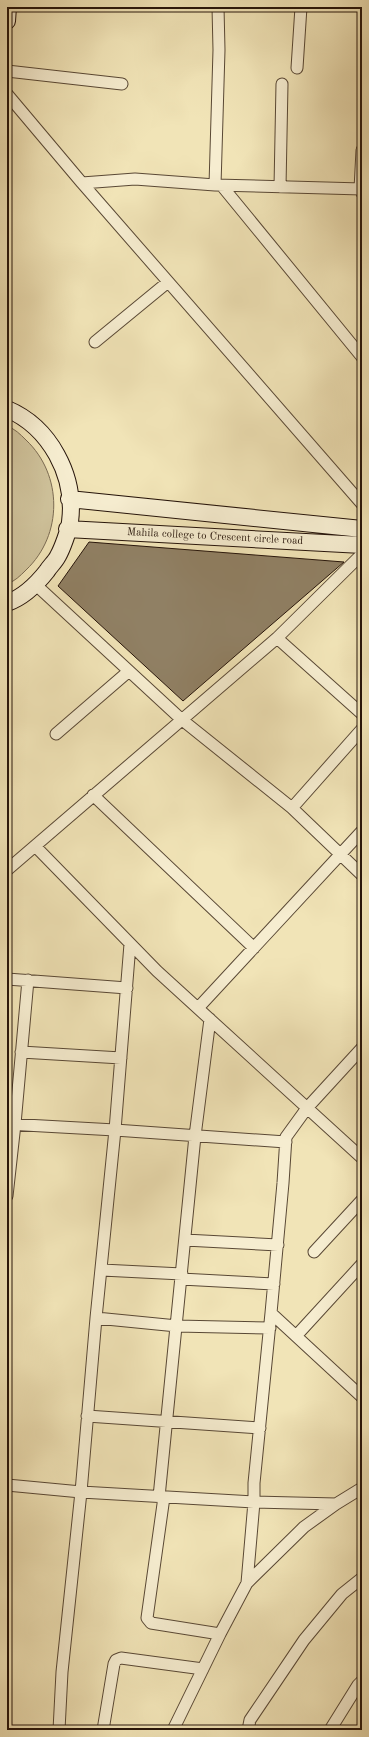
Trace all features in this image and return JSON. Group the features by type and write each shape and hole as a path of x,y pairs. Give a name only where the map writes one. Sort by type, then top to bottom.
{"main road":[{"path":"7,20 8,7"},
{"path":"7,409 37,429 58,456 69,488 70,522 58,556 36,585 7,603"},
{"name":"Mahila college to Crescent circle road","path":"69,499 362,529"},
{"name":"Mahila college to Crescent circle road","path":"67,528 362,545"}],"street":[{"path":"218,7 219,186 362,357"},
{"path":"297,68 301,7"},
{"path":"7,72 122,84"},
{"path":"280,187 282,84"},
{"path":"7,94 82,183 362,504"},
{"path":"82,183 135,179 219,186 361,191 362,150"},
{"path":"95,342 168,282"},
{"path":"7,870 277,638 362,554"},
{"path":"36,585 181,720 292,808 362,876"},
{"path":"277,638 362,714"},
{"path":"56,734 129,671"},
{"path":"292,808 362,729"},
{"path":"93,796 254,948"},
{"path":"198,1008 362,831"},
{"path":"35,846 157,971 362,1158"},
{"path":"59,1730 62,1672 81,1492 96,1318 102,1270 130,944"},
{"path":"7,979 126,988"},
{"path":"7,1196 11,1124 21,1052 28,980"},
{"path":"210,1019 195,1136 182,1277 166,1422 162,1497 147,1618 151,1623 220,1634"},
{"path":"247,1583 254,1502 254,1483 278,1245 286,1138 307,1108 362,1048"},
{"path":"21,1052 121,1058"},
{"path":"11,1124 286,1142"},
{"path":"314,1252 362,1200"},
{"path":"185,1240 278,1245"},
{"path":"296,1336 362,1264"},
{"path":"102,1270 274,1284"},
{"path":"271,1313 362,1397"},
{"path":"96,1318 177,1326 270,1328"},
{"path":"87,1416 260,1428"},
{"path":"7,1485 81,1492 162,1497 254,1502 336,1504"},
{"path":"173,1730 247,1583 304,1527 336,1504 362,1488"},
{"path":"248,1730 250,1720 304,1640 342,1594 362,1578"},
{"path":"103,1730 114,1664 116,1660 121,1658 203,1669"},
{"path":"330,1730 362,1681"}],"shaded area":[{"path":"7,426 26,440 38,454 47,470 52,487 54,505 52,523 47,540 38,556 26,570 7,584"}],"building":[{"path":"89,542 344,562 183,701 58,586"}]}
